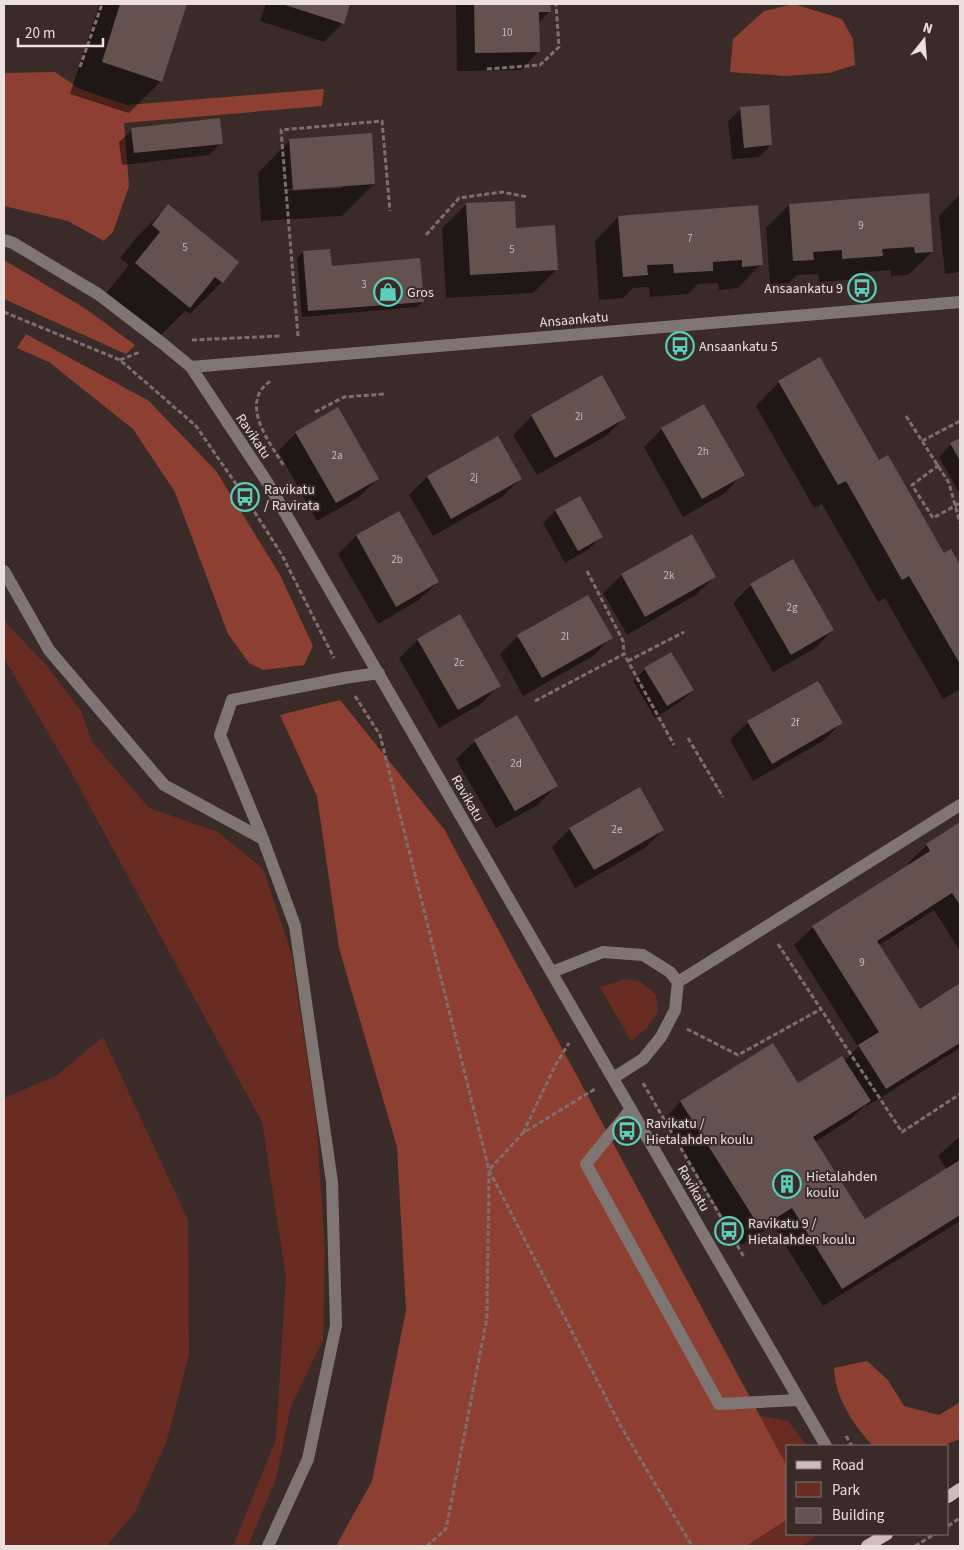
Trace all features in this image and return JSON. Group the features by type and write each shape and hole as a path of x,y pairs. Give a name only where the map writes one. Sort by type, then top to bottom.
{"main road":[{"path":"949,1496 960,1489"},
{"path":"867,1546 881,1535"}],"street":[{"name":"Ravikatu","path":"4,240 13,243 98,294 191,367 269,485 825,1445"},
{"name":"Ansaankatu","path":"191,367 960,302"},
{"path":"4,571 49,650 164,785 263,839"},
{"path":"268,1546 308,1459 336,1326 332,1182 296,926 263,839 220,735 232,700 379,673"},
{"path":"678,982 960,805"},
{"path":"552,972 603,952 643,955 670,972 678,982 675,1010 661,1037 644,1058 613,1078"},
{"path":"631,1109 586,1164 719,1404 799,1400"}],"path":[{"path":"80,67 102,4"},
{"path":"487,69 540,66 559,47 556,4"},
{"path":"298,336 281,130 382,121 390,211"},
{"path":"426,234 459,198 502,192 528,197"},
{"path":"4,312 120,360 196,426 282,555 344,678 380,735 488,1170 619,1424 692,1546"},
{"path":"270,336 276,375 261,390 256,407 258,421 288,472"},
{"path":"315,412 344,397 385,394"},
{"path":"906,416 949,483 960,523"},
{"path":"922,441 960,421"},
{"path":"938,466 912,485 933,518 960,504"},
{"path":"587,571 623,641 624,654 674,745"},
{"path":"628,661 684,632"},
{"path":"535,701 624,654"},
{"path":"688,738 723,797"},
{"path":"766,926 902,1132 960,1094"},
{"path":"670,1020 738,1055 821,1009"},
{"path":"523,1133 556,1064 571,1040 586,1031"},
{"path":"633,1066 748,1265"},
{"path":"427,1546 446,1529 488,1318 488,1170 523,1133 613,1078"},
{"path":"843,1430 851,1445"},
{"path":"949,1525 960,1518"},
{"path":"915,1546 933,1535"}],"green space":[{"path":"4,617 8,625 46,665 81,711 92,742 149,808 218,832 263,869 291,951 316,1117 325,1251 323,1340 291,1406 276,1479 248,1546 233,1546 276,1439 286,1277 262,1122 70,770 4,658"},
{"path":"626,979 641,982 656,995 658,1011 647,1028 631,1041 600,987"},
{"path":"103,1037 188,1220 189,1355 167,1440 135,1512 107,1546 4,1546 4,1098 56,1076"},
{"path":"760,1416 788,1421 806,1445 786,1445 786,1464"},
{"path":"786,1520 786,1535 817,1535 803,1546 746,1546"}],"shaded area":[{"path":"794,4 842,19 853,39 855,65 829,73 786,76 730,72 733,39 764,11"},
{"path":"55,72 80,89 127,105 324,89 322,106 124,123 129,186 113,232 104,241 68,221 4,206 4,73"},
{"path":"4,260 86,309 135,345 126,354 4,299"},
{"path":"26,334 149,401 216,471 280,575 313,646 304,665 263,670 249,663 228,634 175,492 133,429 49,362 17,348"},
{"path":"340,700 444,829 786,1464 786,1520 746,1546 336,1546 372,1481 406,1310 397,1147 339,948 317,796 280,715"},
{"path":"867,1361 888,1380 904,1406 939,1415 960,1402 960,1439 945,1445 872,1445 846,1410 838,1390 834,1368"}],"building":[{"path":"120,4 187,4 162,82 102,62"},
{"path":"282,4 350,4 344,24"},
{"path":"474,4 550,4 551,12 539,12 540,52 475,53"},
{"path":"769,105 772,145 744,148 740,107"},
{"path":"220,118 223,144 134,153 131,128"},
{"path":"372,133 375,184 293,190 289,139"},
{"path":"929,193 933,252 915,253 914,247 882,249 883,256 842,259 842,250 813,252 814,260 793,261 789,204"},
{"path":"515,201 516,228 555,225 558,270 470,275 466,203"},
{"path":"168,204 239,262 223,283 215,277 190,308 135,263 160,232 152,225"},
{"path":"758,205 763,265 742,267 742,260 713,262 713,271 674,273 673,264 647,265 648,275 623,277 618,216"},
{"path":"330,249 332,266 420,258 424,302 308,311 303,251"},
{"path":"820,357 879,460 888,455 944,553 951,549 960,565 960,664 909,576 902,580 846,481 838,485 778,381"},
{"path":"602,375 626,418 555,458 531,415"},
{"path":"704,404 745,475 702,499 661,428"},
{"path":"338,407 379,479 336,503 295,432"},
{"path":"498,436 522,479 451,519 427,476"},
{"path":"960,438 960,461 950,443"},
{"path":"580,496 603,537 578,551 555,510"},
{"path":"399,511 439,582 396,607 356,535"},
{"path":"692,534 716,577 645,617 621,574"},
{"path":"793,559 834,630 791,655 750,584"},
{"path":"588,595 613,638 542,678 517,635"},
{"path":"460,614 501,686 458,710 417,639"},
{"path":"671,652 694,690 667,706 644,668"},
{"path":"818,681 843,723 772,764 747,721"},
{"path":"517,715 558,786 515,811 474,740"},
{"path":"640,787 664,830 594,870 569,828"},
{"path":"960,822 960,905 952,893 877,941 920,1009 960,983 960,1043 886,1089 858,1045 879,1032 812,926 930,851 926,844"},
{"name":"Hietalahden koulu","path":"773,1043 798,1083 842,1056 871,1101 813,1137 865,1219 960,1160 960,1215 842,1289 792,1208 760,1228 680,1101"}],"place":[{"name":"Ansaankatu 9","path":"862,288"},
{"name":"Gros","path":"388,292"},
{"name":"Ansaankatu 5","path":"680,346"},
{"name":"Ravikatu / Ravirata","path":"245,497"},
{"name":"Ravikatu / Hietalahden koulu","path":"627,1131"},
{"name":"Hietalahden koulu","path":"787,1184"},
{"name":"Ravikatu 9 / Hietalahden koulu","path":"729,1231"}]}
